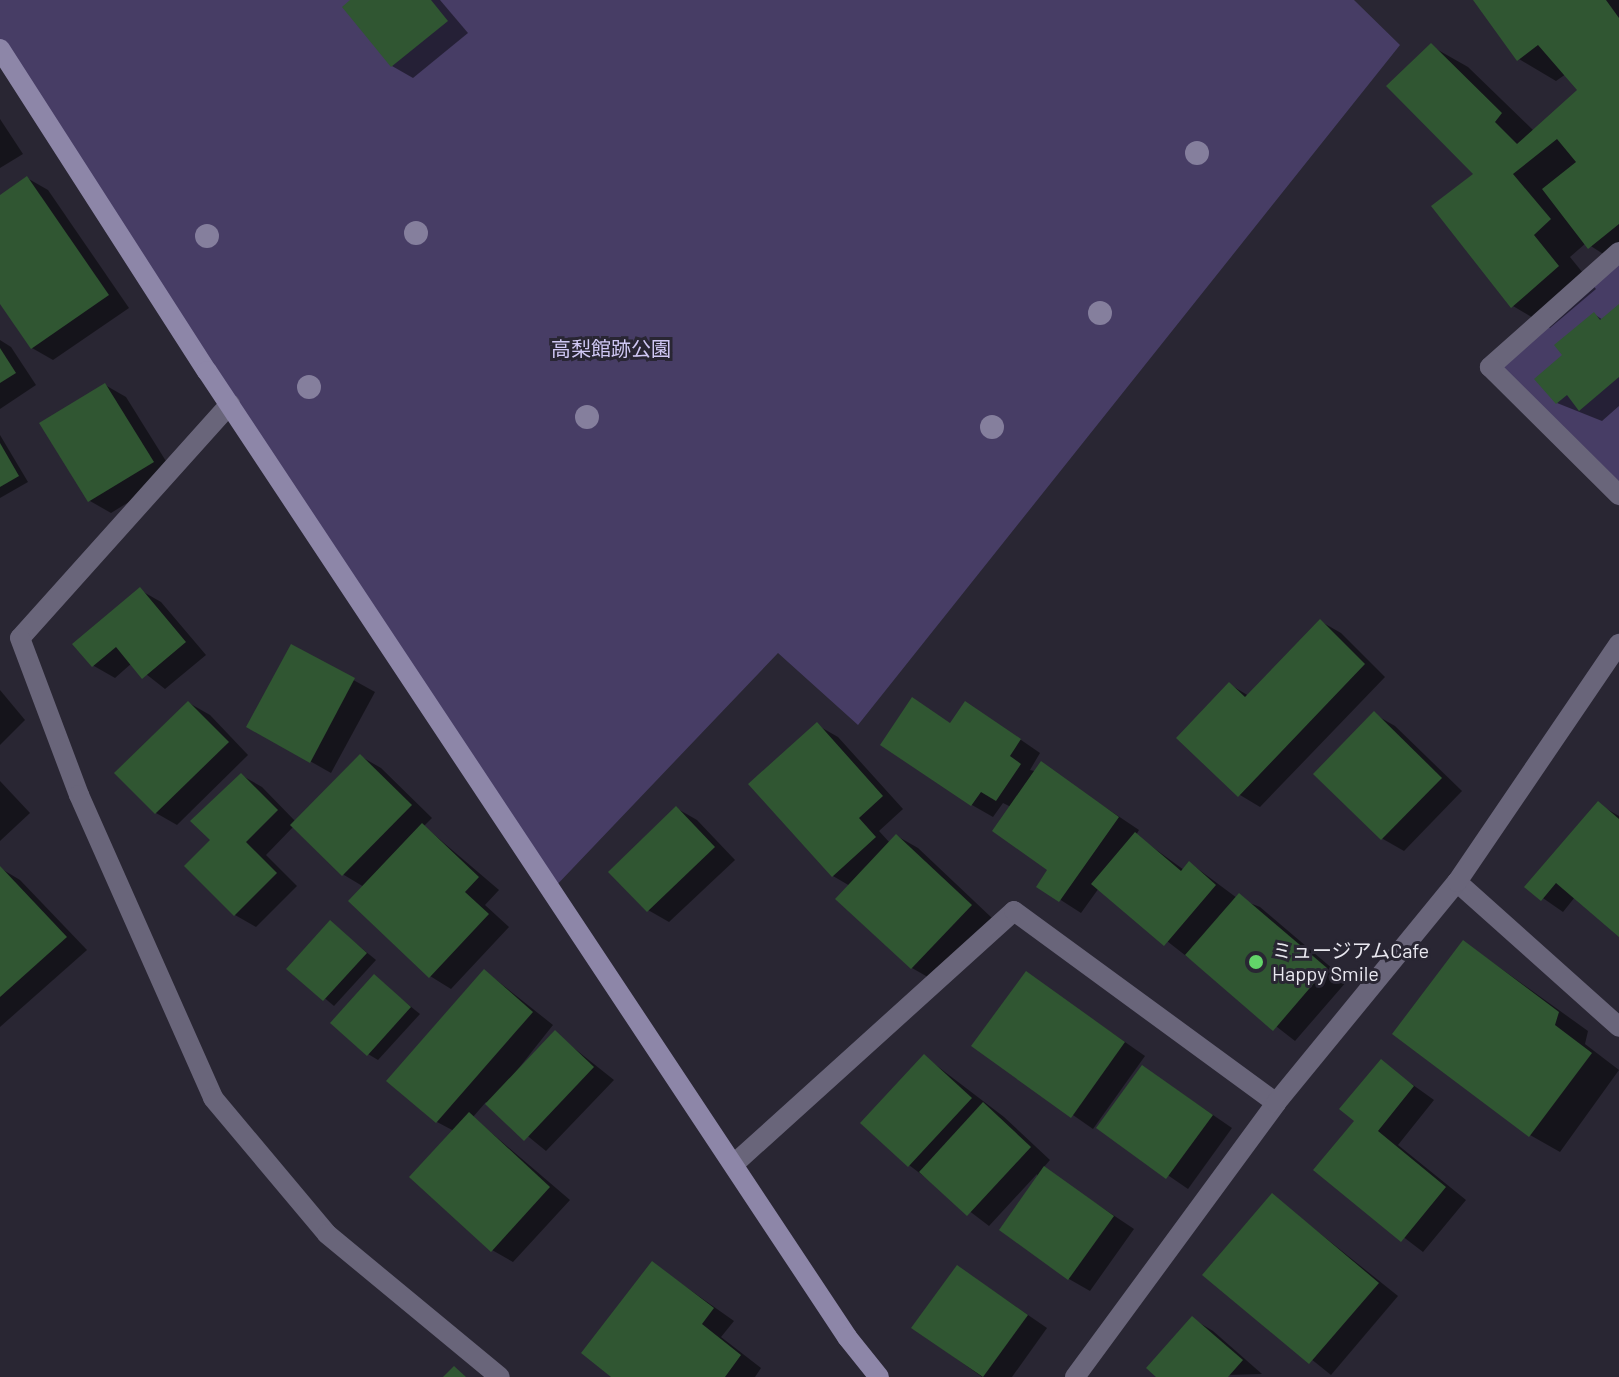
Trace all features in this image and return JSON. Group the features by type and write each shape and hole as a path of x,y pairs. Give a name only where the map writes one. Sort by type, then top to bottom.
{"street":[{"path":"0,49 230,404 847,1337 879,1377"},
{"path":"1619,252 1490,367 1619,495"},
{"path":"230,404 20,638 79,795 213,1098 327,1234 500,1377"},
{"path":"1075,1377 1276,1103 1457,882 1619,644"},
{"path":"1457,882 1619,1027"},
{"path":"734,1164 1014,911 1276,1103"}],"green space":[{"name":"高梨館跡公園","path":"0,0 1354,0 1400,45 858,725 778,653 552,890 0,49"},
{"path":"1619,252 1619,495 1490,367"}],"building":[{"path":"350,0 431,0 448,21 391,67 342,7"},
{"path":"1473,0 1606,0 1619,18 1619,224 1588,249 1542,189 1576,162 1557,139 1513,174 1551,219 1534,235 1559,266 1511,308 1431,206 1473,174 1386,86 1431,43 1502,113 1495,122 1517,144 1577,90 1538,45 1517,61"},
{"path":"27,176 109,295 31,349 0,304 0,195"},
{"path":"1619,304 1619,377 1579,411 1567,395 1556,404 1534,379 1562,355 1554,345 1594,312 1600,320"},
{"path":"0,348 16,373 0,383"},
{"path":"105,383 154,462 88,502 39,423"},
{"path":"0,443 19,476 0,487"},
{"path":"140,587 186,642 142,679 116,647 92,667 72,644"},
{"path":"1320,619 1365,664 1238,797 1176,738 1229,682 1245,697"},
{"path":"291,644 355,678 310,763 246,727"},
{"path":"912,697 950,723 965,701 1021,739 1010,756 1021,764 996,801 981,792 971,806 880,745"},
{"path":"188,701 229,742 155,814 114,773"},
{"path":"1374,711 1442,778 1381,840 1313,774"},
{"path":"817,722 883,796 859,818 876,837 832,877 748,784"},
{"path":"360,754 412,805 342,876 290,825"},
{"path":"1041,761 1119,817 1059,902 1036,887 1047,870 992,831"},
{"path":"241,773 278,810 246,842 277,873 234,916 184,866 210,840 190,821"},
{"path":"1598,801 1619,819 1619,937 1556,883 1541,901 1524,887"},
{"path":"676,806 715,847 647,912 608,872"},
{"path":"422,823 479,877 465,892 489,914 429,978 348,901"},
{"path":"1135,832 1181,871 1189,861 1216,885 1164,946 1091,884"},
{"path":"896,834 972,905 911,969 835,899"},
{"path":"0,866 67,937 0,997"},
{"name":"ミュージアムCafe Happy Smile","path":"1239,893 1327,968 1273,1031 1185,955"},
{"path":"330,920 367,953 323,1001 286,969"},
{"path":"1463,940 1559,1012 1555,1025 1592,1053 1529,1137 1392,1034"},
{"path":"484,969 533,1012 436,1123 386,1081"},
{"path":"1026,971 1125,1042 1071,1118 971,1046"},
{"path":"374,974 411,1007 367,1056 330,1023"},
{"path":"555,1030 594,1067 524,1141 485,1104"},
{"path":"924,1054 972,1098 908,1167 860,1123"},
{"path":"1381,1059 1414,1086 1378,1131 1446,1187 1401,1242 1313,1170 1354,1121 1339,1109"},
{"path":"1142,1065 1213,1115 1166,1179 1096,1128"},
{"path":"983,1102 1031,1147 967,1216 919,1172"},
{"path":"469,1112 550,1187 491,1252 409,1177"},
{"path":"1044,1166 1114,1216 1068,1280 999,1230"},
{"path":"1272,1193 1379,1283 1309,1364 1202,1275"},
{"path":"652,1261 714,1308 702,1324 741,1355 725,1377 611,1377 581,1353"},
{"path":"957,1265 1028,1315 983,1377 911,1328"},
{"path":"1192,1316 1243,1360 1228,1377 1156,1377 1146,1368"},
{"path":"454,1366 466,1377 443,1377"}],"place":[{"name":"ミュージアムCafe Happy Smile","path":"1256,962"}]}
